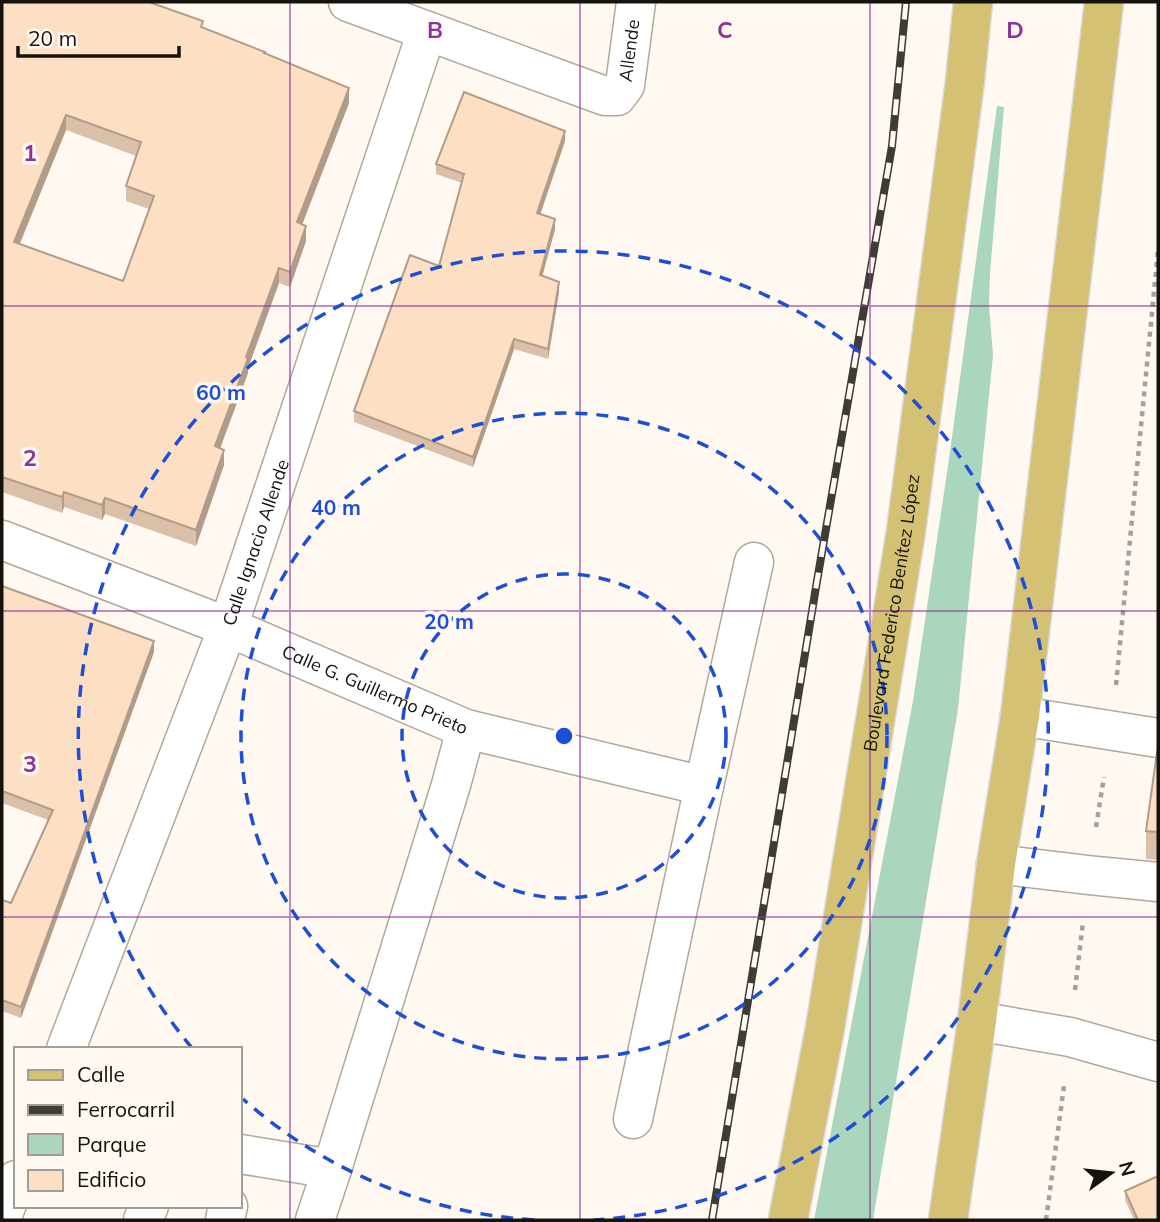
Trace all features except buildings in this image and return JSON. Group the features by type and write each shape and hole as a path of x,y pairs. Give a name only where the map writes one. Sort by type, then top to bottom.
{"main road":[{"name":"Boulevard Federico Benítez López","path":"788,1220 825,1028 906,531 973,2"},
{"path":"948,1220 996,864 1020,716 1104,2"}],"street":[{"path":"348,2 427,31"},
{"name":"Allende","path":"427,31 605,96 617,96 625,85 636,2"},
{"name":"Calle Ignacio Allende","path":"67,1047 228,626 427,31"},
{"name":"Calle G. Guillermo Prieto","path":"2,540 228,626 466,729 447,798 314,1220"},
{"path":"633,1119 754,562"},
{"path":"1020,716 1158,738"},
{"path":"466,729 704,786"},
{"path":"996,864 1158,882"},
{"path":"976,1021 1070,1037 1158,1062"},
{"path":"242,1157 332,1169"},
{"path":"2,1217 14,1185"}],"green space":[{"path":"997,106 1004,107 990,273 989,306 993,355 958,709 873,1220 814,1220 913,701"}],"railway":[{"path":"712,1220 892,146 906,2"}]}
